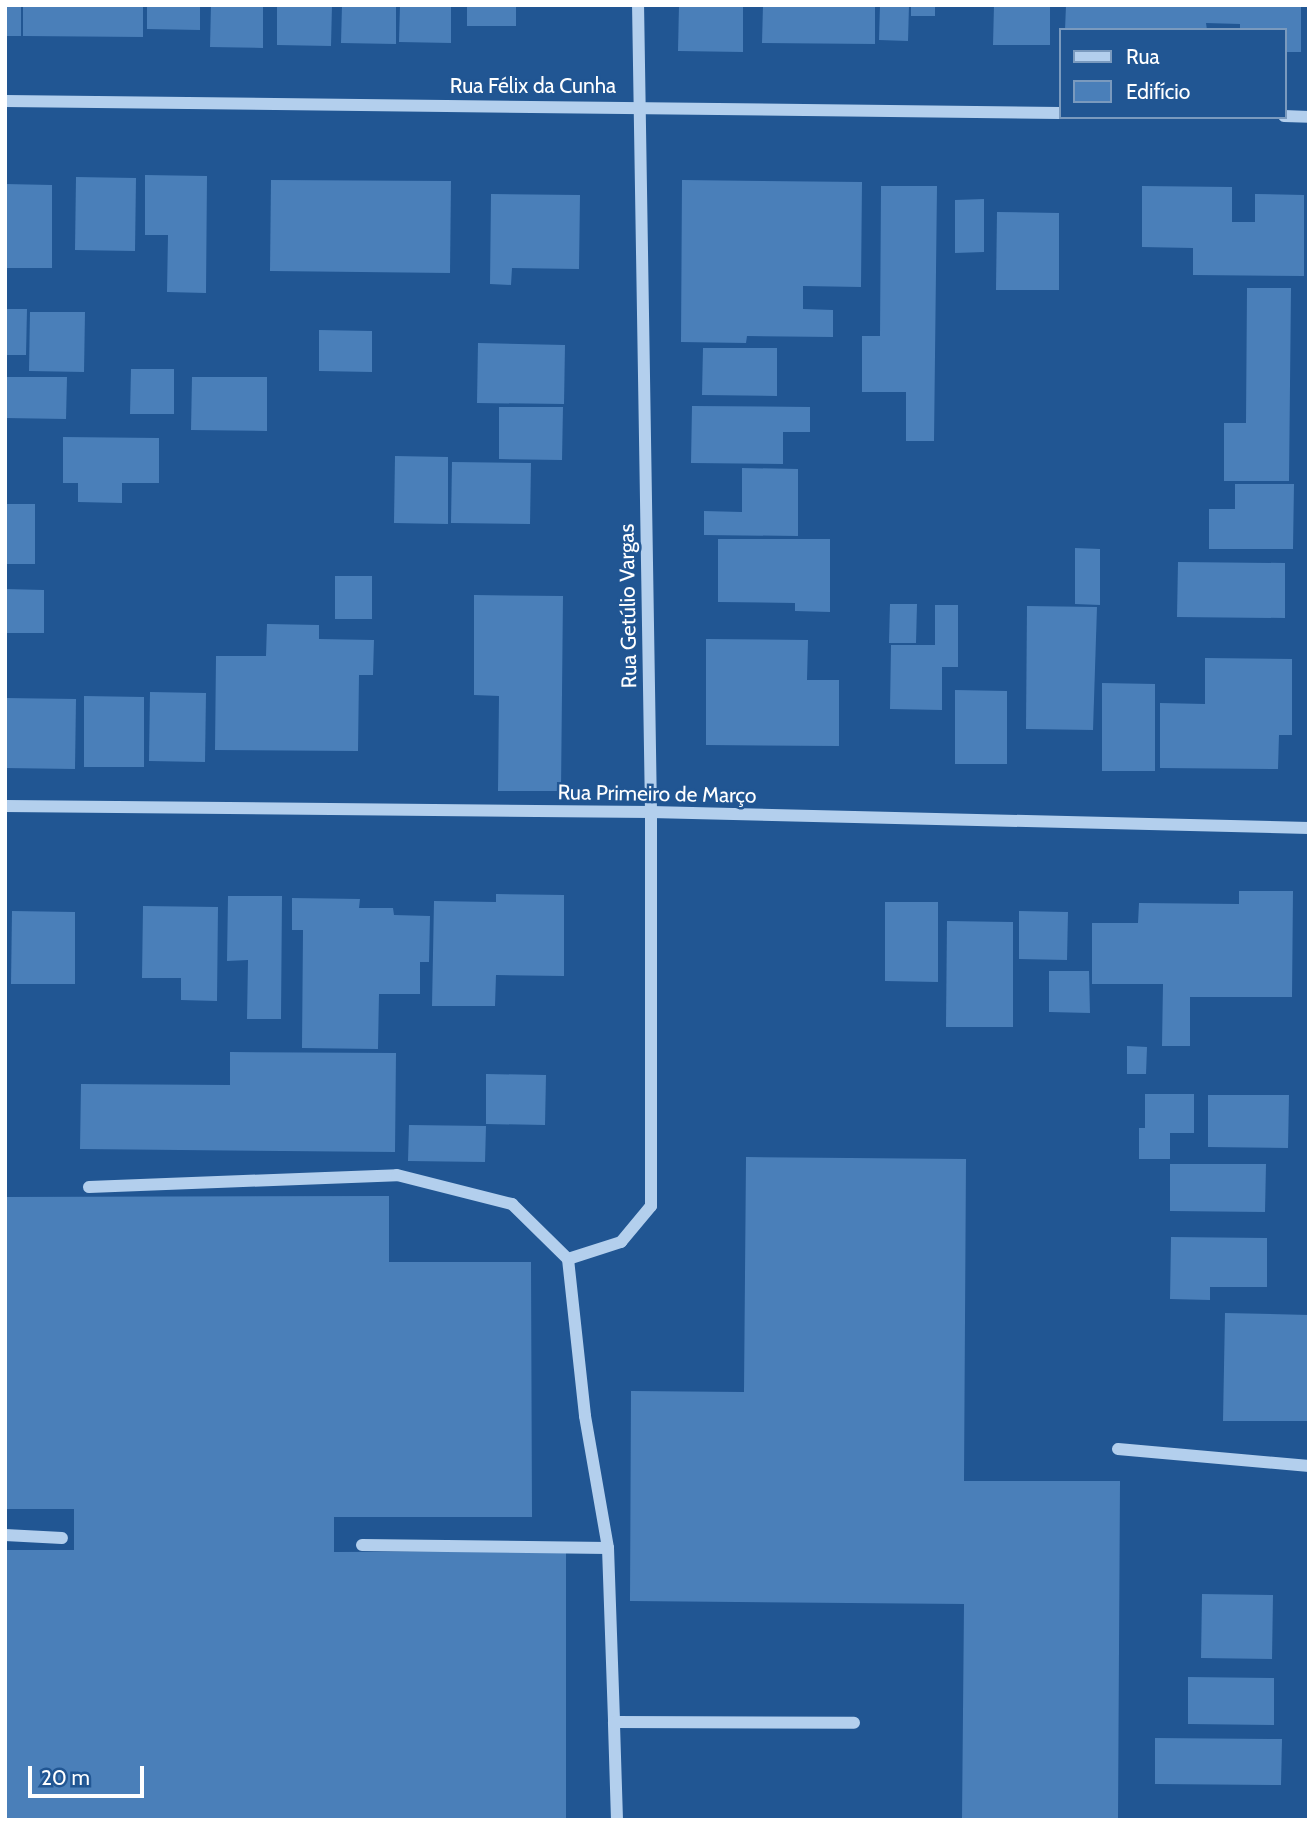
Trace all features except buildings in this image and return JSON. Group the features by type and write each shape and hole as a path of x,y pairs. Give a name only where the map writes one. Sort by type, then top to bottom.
{"street":[{"name":"Rua Getúlio Vargas","path":"568,1259 621,1241 651,1206 651,812 638,5"},
{"name":"Rua Félix da Cunha","path":"5,101 1058,113"},
{"path":"1286,116 1309,117"},
{"name":"Rua Primeiro de Março","path":"5,806 651,812 1309,828"},
{"path":"89,1187 397,1175 512,1204 568,1259 585,1416 608,1548 617,1820"},
{"path":"1118,1450 1309,1466"},
{"path":"5,1535 62,1538"},
{"path":"362,1545 608,1548"},
{"path":"614,1722 854,1723"}]}
